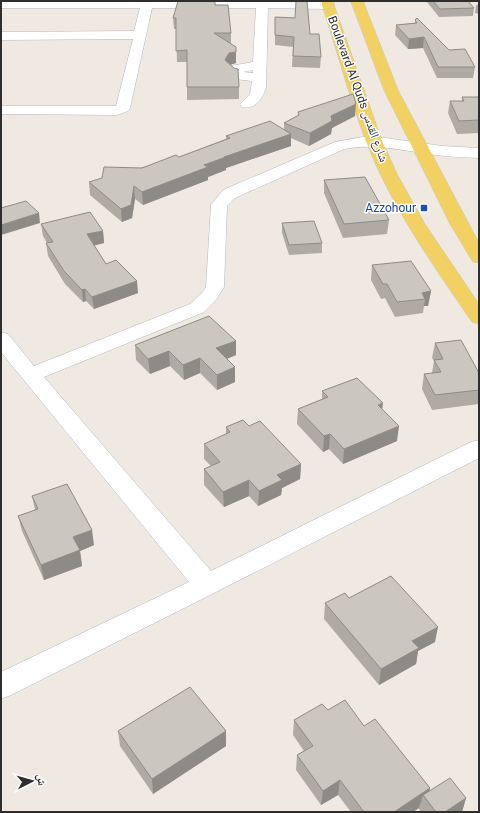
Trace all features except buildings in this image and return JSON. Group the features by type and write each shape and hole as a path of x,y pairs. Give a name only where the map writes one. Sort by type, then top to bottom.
{"main road":[{"path":"357,1 391,90 459,224 479,258"},
{"name":"Boulevard Al Quds شارع القدس","path":"328,3 374,141 390,176 416,224 479,318"}],"street":[{"path":"1,4 262,5 328,3"},
{"path":"1,110 120,110 124,106 147,4"},
{"path":"247,104 258,92 262,5"},
{"path":"1,36 141,35"},
{"path":"30,376 197,308 205,301 212,294 215,287 219,205 229,194 340,145 354,142 374,141 436,150 479,153"},
{"path":"1,338 30,376 207,585"},
{"path":"1,686 207,585 479,448"}],"place":[{"name":"Azzohour","path":"424,208"}]}
